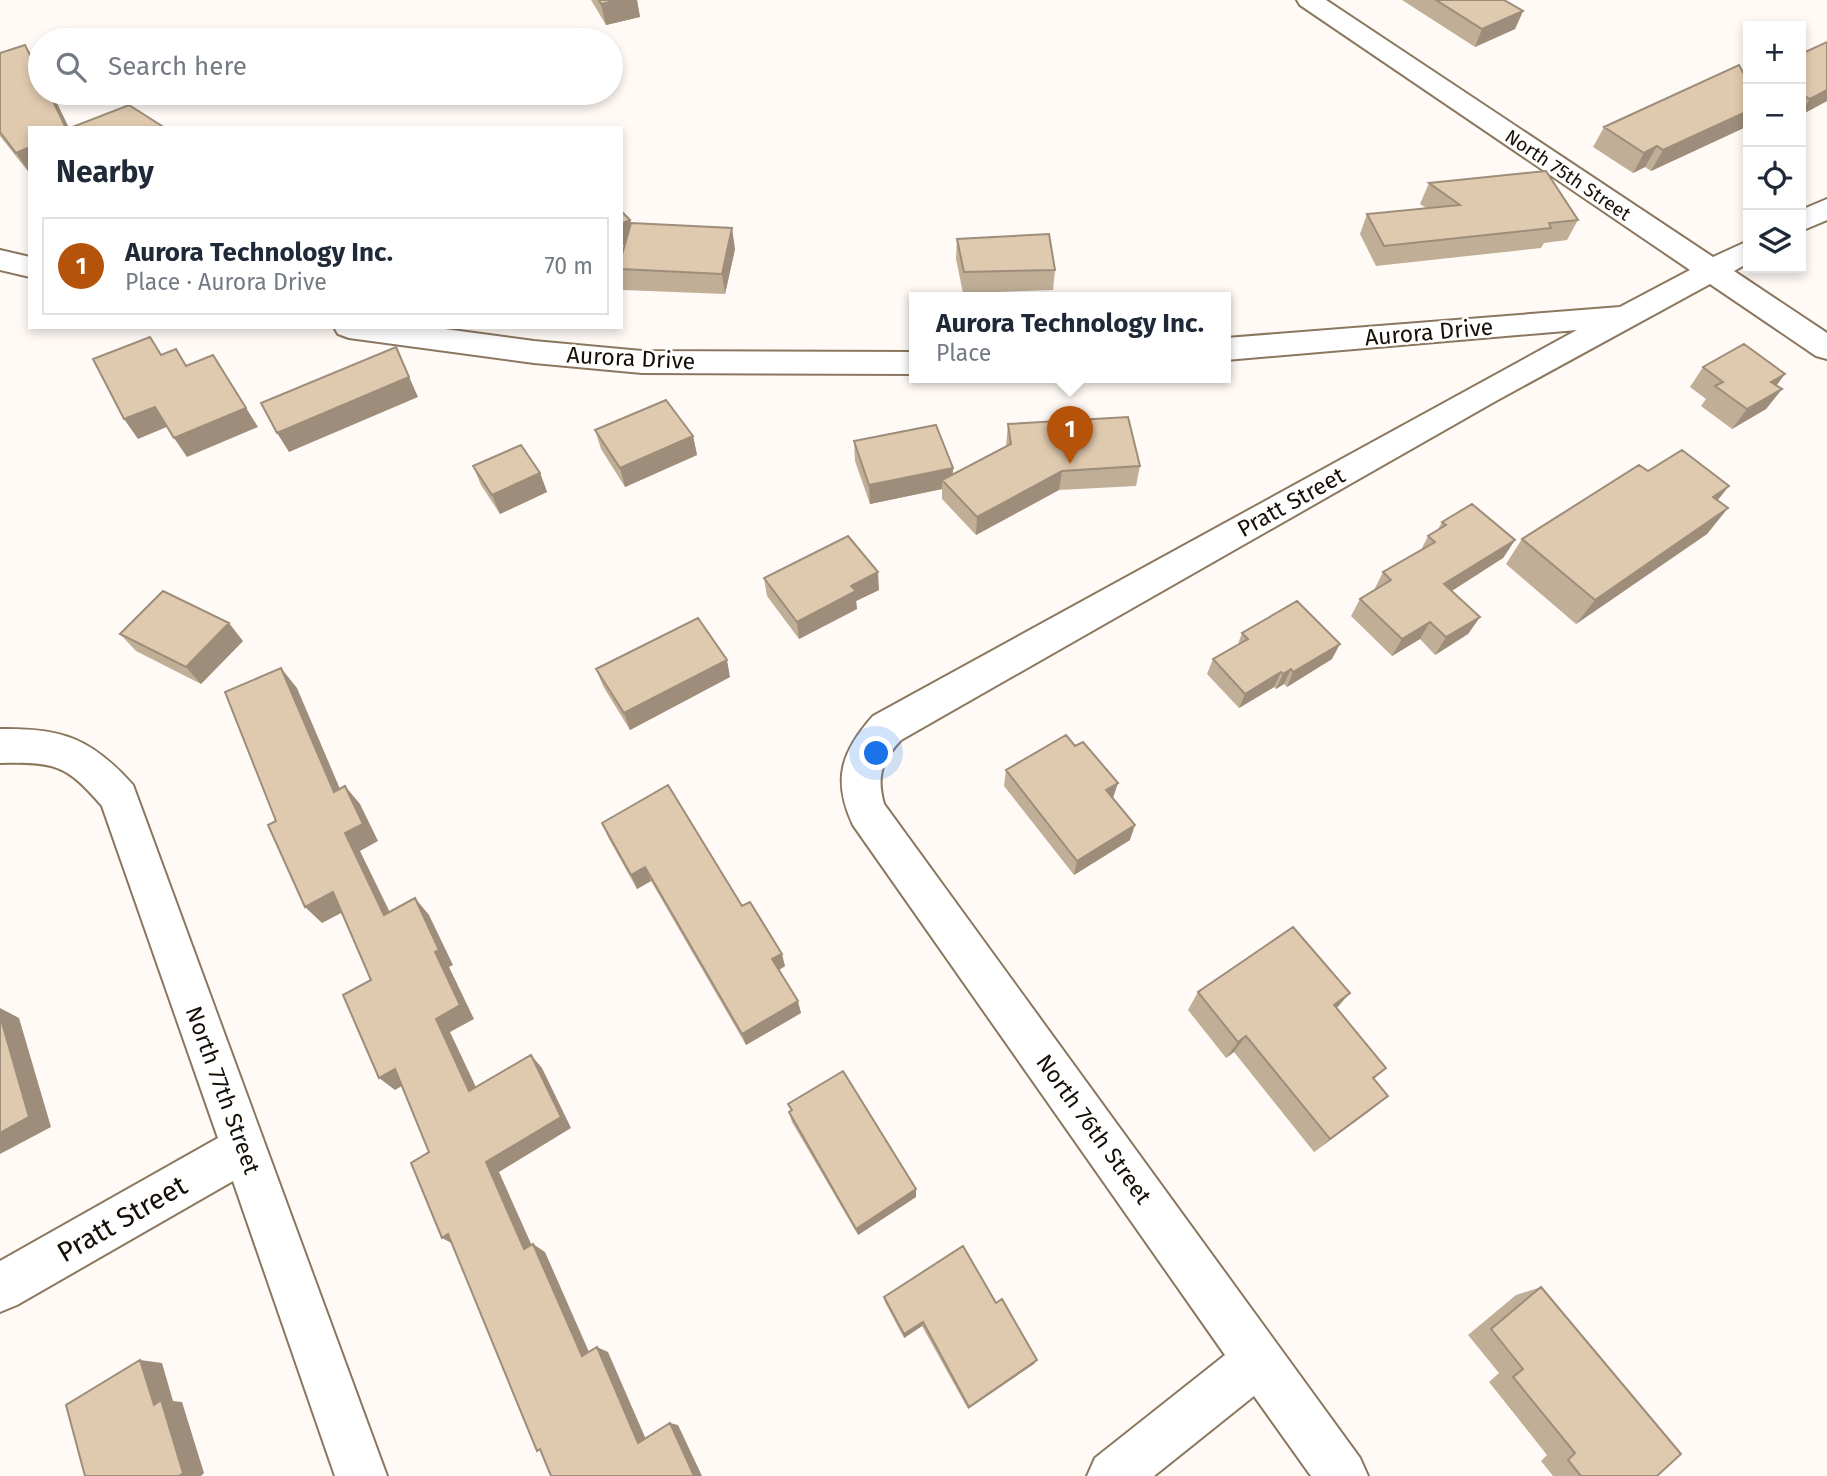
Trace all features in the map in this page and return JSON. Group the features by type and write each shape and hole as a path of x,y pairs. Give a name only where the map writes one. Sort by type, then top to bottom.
{"street":[{"name":"North 75th Street","path":"1309,0 1827,348"},
{"path":"1806,219 1827,208"},
{"name":"Pratt Street","path":"859,777 869,746 887,728 1459,408 1743,254"},
{"path":"0,260 28,267"},
{"name":"Aurora Drive","path":"1231,349 1632,314"},
{"name":"Aurora Drive","path":"364,329 534,352 642,362 909,363"},
{"name":"North 77th Street","path":"19,745 77,755 95,768 119,797 361,1476"},
{"name":"North 76th Street","path":"859,777 867,812 1342,1476"},
{"name":"Pratt Street","path":"0,1288 244,1149"},
{"path":"1113,1476 1259,1360"}],"building":[{"path":"599,0 619,0 601,4"},
{"path":"1436,0 1504,0 1523,11 1482,29"},
{"path":"1827,42 1827,90 1810,99 1806,97 1806,52"},
{"path":"25,45 28,51 28,105 55,105 65,126 28,126 28,148 16,153 0,132 0,53"},
{"path":"1739,65 1743,73 1743,113 1663,150 1657,146 1644,153 1604,127"},
{"path":"129,105 162,126 75,126"},
{"path":"1546,171 1578,220 1549,223 1551,228 1384,246 1367,214 1460,205 1429,183"},
{"path":"623,213 630,220 623,223"},
{"path":"631,223 732,228 722,274 623,269 623,251"},
{"path":"1049,234 1055,270 964,272 957,239"},
{"path":"150,337 161,355 176,349 186,366 213,355 246,408 174,438 155,407 124,419 93,359"},
{"path":"1744,344 1785,374 1771,382 1782,389 1747,409 1715,386 1723,382 1703,367"},
{"path":"396,347 409,377 277,433 261,403"},
{"path":"666,400 693,436 620,468 595,430"},
{"path":"1128,417 1140,466 1062,471 977,517 942,480 1011,444 1008,424"},
{"path":"936,425 953,468 869,485 854,441"},
{"path":"521,445 540,473 492,495 473,466"},
{"path":"1682,450 1729,486 1713,497 1728,508 1595,600 1522,539 1639,465 1648,471"},
{"path":"1472,504 1515,540 1444,584 1480,617 1446,637 1430,622 1402,639 1360,599 1391,580 1383,572 1435,542 1428,536 1446,525 1442,522"},
{"path":"848,536 878,572 851,586 856,591 797,622 764,578"},
{"path":"163,591 229,623 186,667 120,634"},
{"path":"1297,601 1340,644 1293,672 1291,669 1283,674 1281,672 1245,694 1213,659 1248,639 1242,633"},
{"path":"698,618 727,660 624,713 596,669"},
{"path":"281,668 334,792 345,786 363,824 345,833 384,915 415,898 439,950 435,952 460,1005 436,1019 469,1091 531,1055 561,1117 486,1162 524,1249 533,1244 582,1356 597,1347 638,1443 670,1423 694,1476 551,1476 540,1449 537,1451 448,1234 442,1238 411,1163 429,1152 395,1069 379,1078 343,995 371,980 333,892 305,907 268,825 276,821 225,692"},
{"path":"1066,735 1075,746 1083,742 1118,783 1106,790 1135,825 1077,861 1006,770"},
{"path":"668,785 742,906 750,902 782,954 772,959 798,1001 742,1034 645,867 631,875 602,823"},
{"path":"1293,927 1350,993 1334,1005 1386,1068 1373,1078 1388,1096 1330,1139 1246,1036 1238,1042 1198,992"},
{"path":"0,1016 29,1117 0,1133"},
{"path":"843,1071 916,1189 856,1229 789,1112 792,1110 788,1104"},
{"path":"963,1246 996,1303 1002,1299 1037,1360 969,1407 923,1322 904,1334 884,1297"},
{"path":"1541,1287 1681,1454 1657,1476 1581,1476 1568,1460 1575,1453 1513,1377 1523,1369 1491,1329"},
{"path":"140,1360 154,1405 161,1400 183,1473 179,1476 85,1476 66,1405"}],"place":[{"name":"Aurora Technology Inc.","path":"1070,464"}]}
